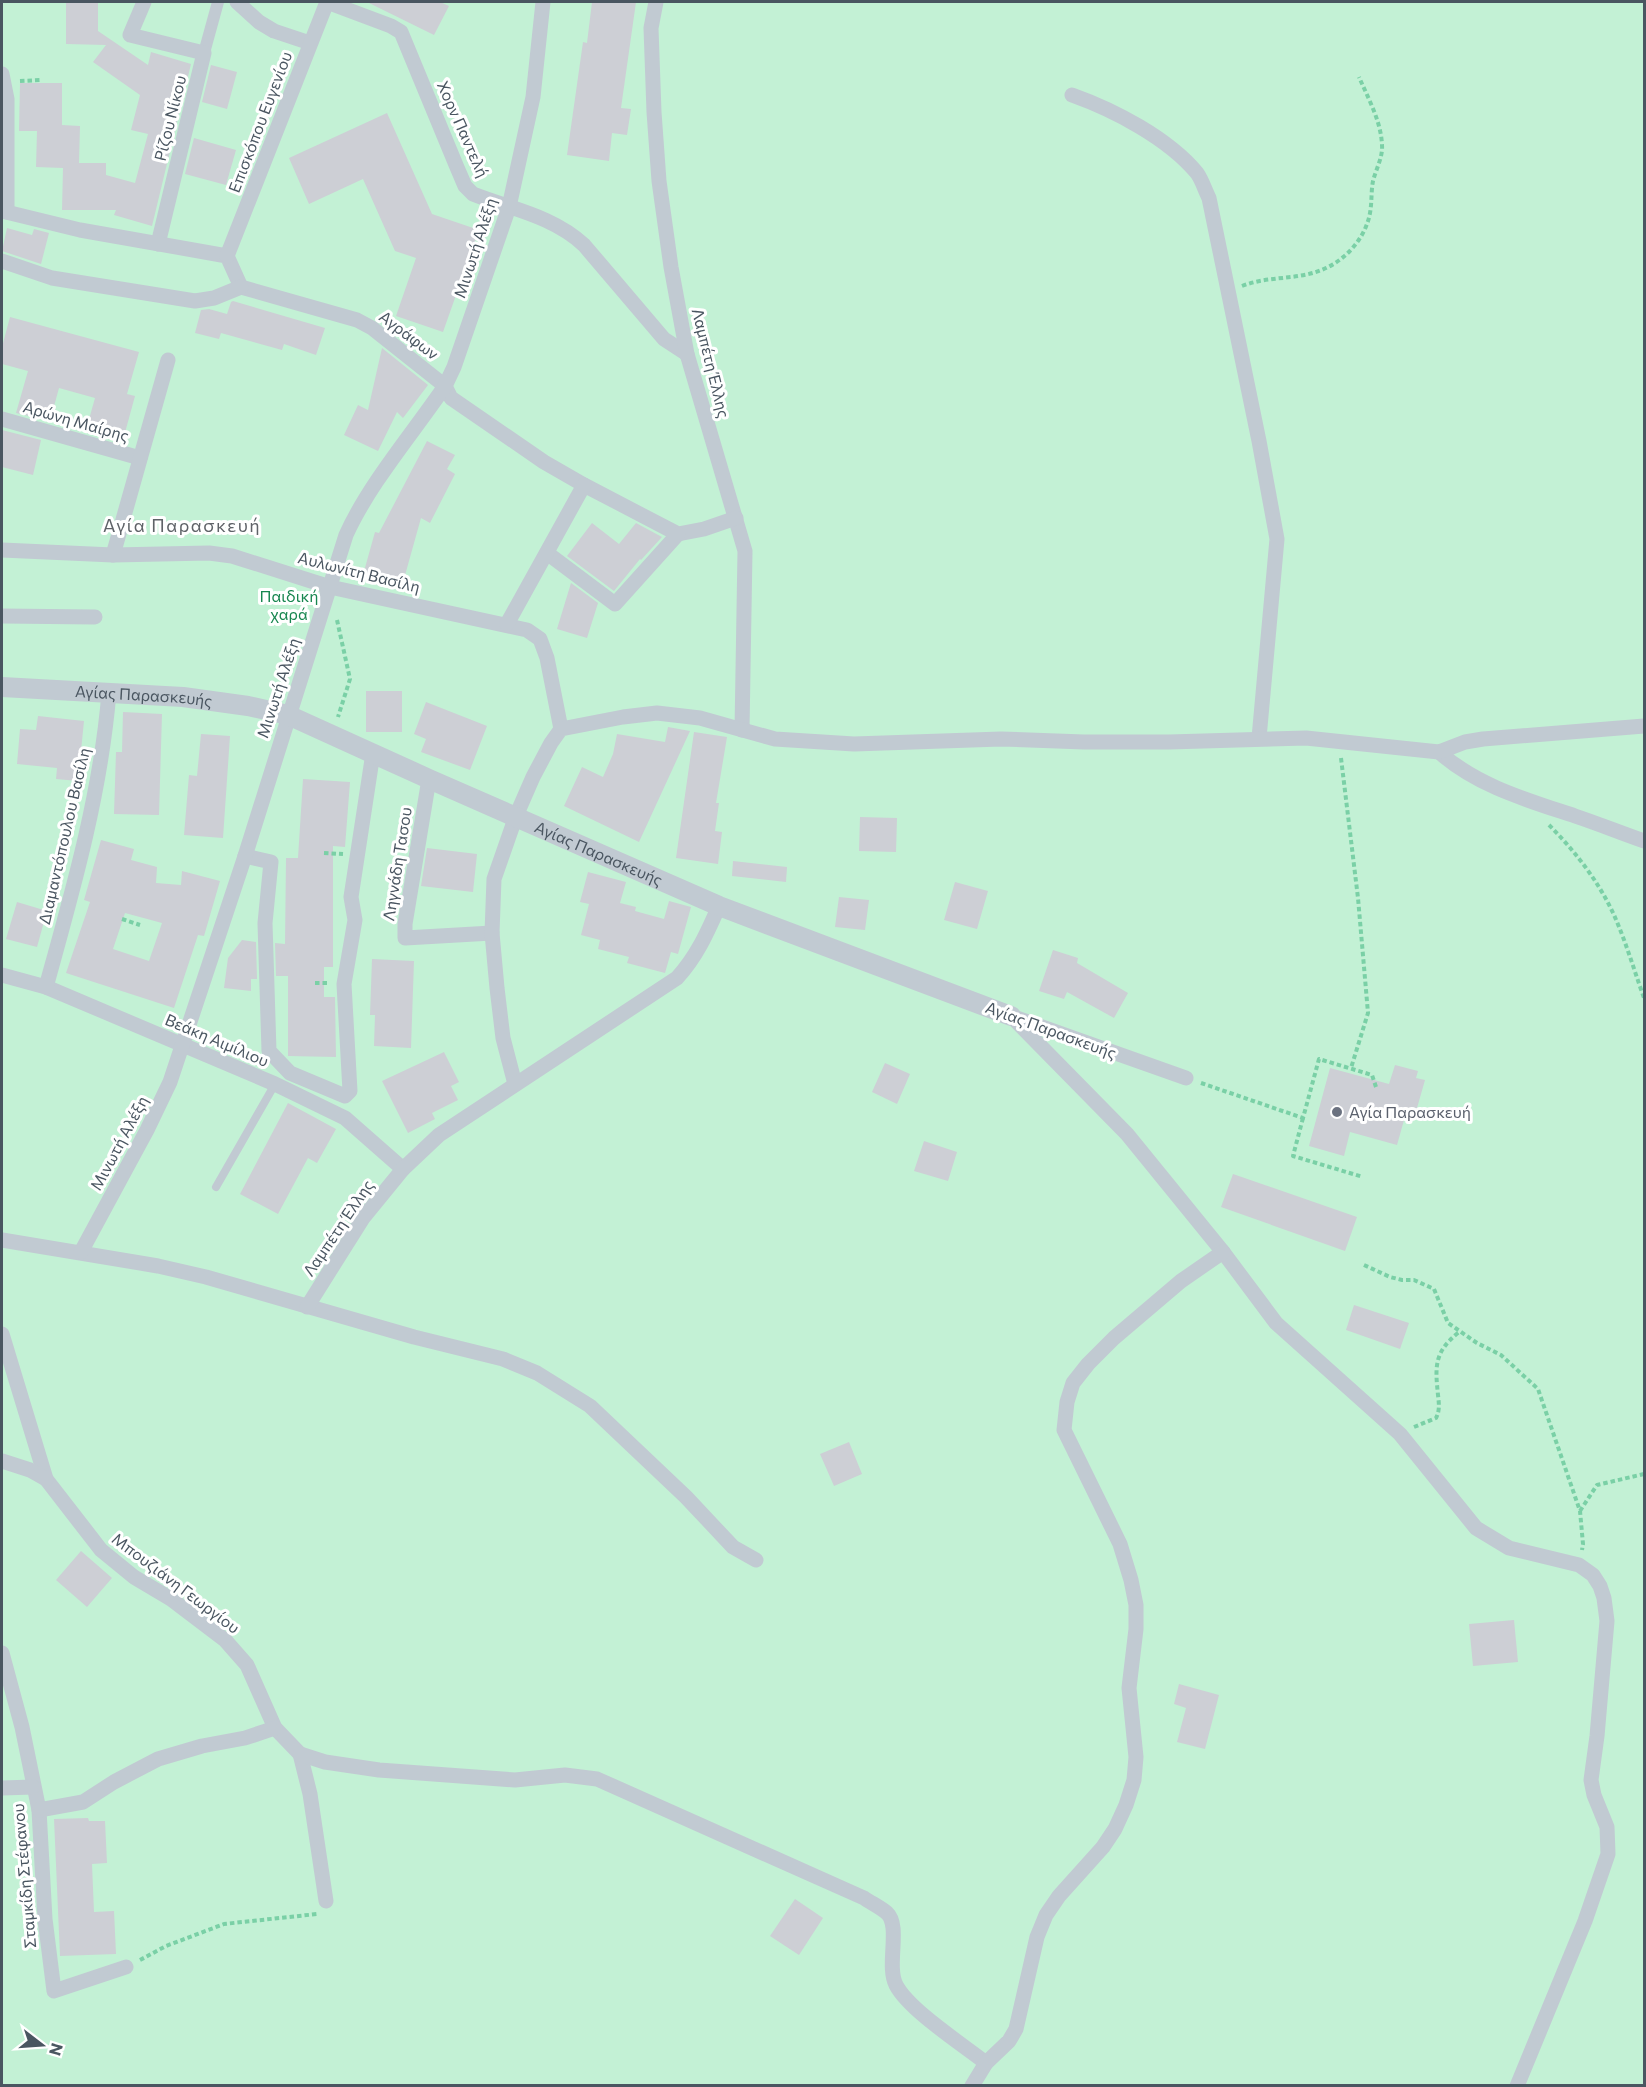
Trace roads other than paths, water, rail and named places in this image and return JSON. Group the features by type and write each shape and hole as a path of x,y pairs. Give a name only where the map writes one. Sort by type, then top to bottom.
{"street":[{"path":"144,2 130,35 204,53"},
{"name":"Ρίζου Νίκου","path":"158,244 218,2"},
{"path":"237,2 259,22 274,31 310,43"},
{"name":"Επισκόπου Ευγενίου","path":"227,256 327,2"},
{"name":"Χορν Παντελή","path":"327,2 391,26 401,32 465,186 473,194 554,223 573,234 664,339 687,354"},
{"name":"Μινωτή Αλέξη","path":"81,1252 147,1130 170,1082 245,856 346,535 355,516 445,386 465,335 509,207 533,97 543,2"},
{"name":"Λαμπέτη Έλλης","path":"656,2 651,28 659,181 670,267 687,354 745,551 742,730"},
{"path":"2,78 7,99 4,212 80,230 227,256 241,287 214,298 195,301 52,278 2,261"},
{"path":"1072,95 1101,105 1140,127 1181,157 1198,175 1209,198 1277,539 1259,738"},
{"name":"Αγράφων","path":"241,287 357,320 372,328 445,386 451,398 544,462 678,534"},
{"path":"113,555 168,360"},
{"name":"Αρώνη Μαίρης","path":"2,419 140,458"},
{"path":"507,624 584,485"},
{"path":"547,553 615,604 678,534 704,529 736,518"},
{"name":"Αυλωνίτη Βασίλη","path":"2,550 113,555 209,553 232,556 330,587 527,630 540,639 547,658 561,729"},
{"path":"2,616 95,617"},
{"name":"Αγίας Παρασκευής","path":"2,687 183,697 248,706 288,715 719,906 1011,1016 1186,1078"},
{"name":"Διαμαντόπουλου Βασίλη","path":"46,987 88,823 102,752 109,692"},
{"path":"515,1084 503,1038 492,933 494,879 516,816 533,777 561,729 657,713 700,718 775,739 854,744 1001,739 1169,742 1259,738 1338,740 1439,752 1483,738 1644,726"},
{"path":"1439,752 1456,768 1471,777 1521,798 1644,841"},
{"path":"245,856 271,862 265,923 269,1051 290,1073 345,1096 350,1090 344,984 355,920 351,897 373,753"},
{"name":"Ληγνάδη Τασου","path":"429,779 405,924 405,938 492,933"},
{"name":"Λαμπέτη Έλλης","path":"307,1307 363,1218 403,1169 439,1135 677,978 692,962 719,906"},
{"name":"Βεάκη Αιμίλιου","path":"2,975 46,987 275,1084 345,1118 403,1169"},
{"path":"1011,1016 1127,1134 1223,1252 1276,1323 1400,1434 1476,1528 1509,1548 1579,1565 1593,1575 1600,1586 1607,1621 1591,1780 1607,1827 1608,1854 1585,1921 1517,2085"},
{"path":"2,1240 81,1252 206,1277 414,1338 503,1359 537,1373 590,1406 686,1497 733,1547 756,1560"},
{"path":"972,2085 986,2063 1010,2041 1016,2029 1037,1937 1046,1915 1059,1896 1103,1847 1115,1829 1126,1805 1135,1768 1136,1757 1129,1688 1136,1629 1136,1605 1120,1544 1064,1430 1067,1402 1073,1383 1114,1338 1181,1281 1223,1252"},
{"name":"Μπουζιάνη Γεωργίου","path":"2,1334 46,1479 101,1550 134,1577 171,1599 225,1640 247,1665 275,1728 300,1754"},
{"path":"2,1461 30,1470 46,1479"},
{"name":"Σταμκίδη Στέφανου","path":"2,1653 22,1727 39,1810 45,1919 54,1991 126,1967"},
{"path":"39,1810 83,1802 114,1782 158,1759 202,1746 245,1738 275,1728"},
{"path":"300,1754 325,1762 379,1770 514,1780 565,1775 597,1779 864,1898 888,1914 892,1924 892,1968 895,1983 905,1999 986,2063"},
{"path":"300,1754 310,1794 326,1901"},
{"path":"2,1788 33,1786"}],"lane":[{"path":"216,1187 275,1084"}],"place":[{"name":"Αγία Παρασκευή","path":"1337,1112"}],"district":[{"name":"Αγία Παρασκευή","path":"182,526"}],"park label":[{"name":"Παιδική χαρά","path":"289,605"}]}
